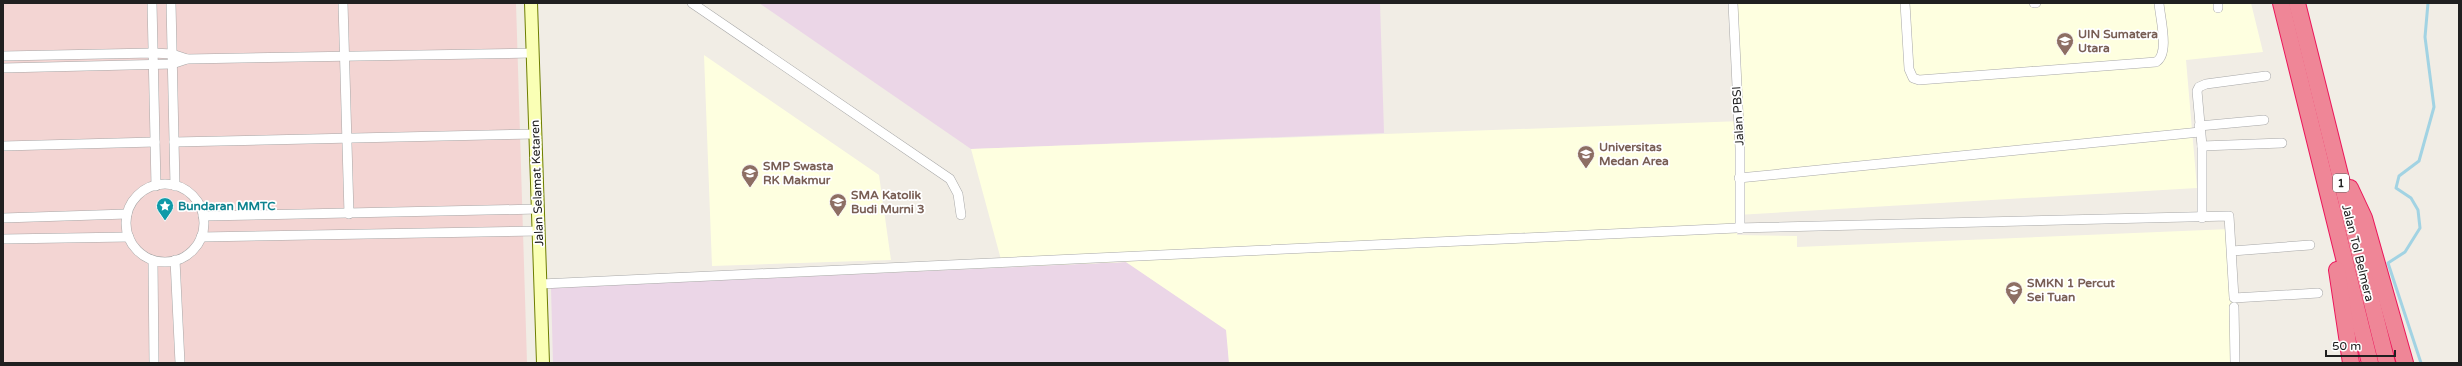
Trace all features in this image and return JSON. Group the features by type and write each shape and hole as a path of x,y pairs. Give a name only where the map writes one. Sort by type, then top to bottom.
{"highway":[{"name":"Jalan Tol Belmera","path":"2281,3 2370,363"},
{"name":"Jalan Tol Belmera","path":"2297,3 2387,363"},
{"path":"2333,150 2364,218 2405,363"},
{"path":"2324,177 2323,201 2342,297 2351,363"}],"street":[{"path":"152,3 156,186"},
{"path":"171,3 175,186"},
{"path":"343,3 349,214"},
{"name":"Jalan Selamat Ketaren","path":"531,3 543,363"},
{"path":"692,3 950,179 958,194 961,215"},
{"name":"Jalan PBSI","path":"1733,3 1740,148 1740,229"},
{"path":"1906,3 1909,69 1913,78 1919,80 2156,62 2162,57 2164,49 2159,3"},
{"path":"3,56 153,53 172,59"},
{"path":"3,68 153,64 172,59 533,53"},
{"path":"2202,218 2202,146 2197,91 2199,86 2266,76"},
{"path":"1739,178 2200,129 2264,120"},
{"path":"174,142 536,134"},
{"path":"3,146 155,142"},
{"path":"2202,146 2282,144"},
{"path":"156,186 175,186 192,196 203,216 201,237 191,252 175,260 153,260 139,252 128,237 126,224 127,214 137,196 156,186"},
{"path":"203,216 538,209"},
{"path":"3,218 127,214"},
{"path":"541,284 1740,229 2202,218 2229,216 2234,298 2318,293"},
{"path":"201,237 539,231"},
{"path":"3,239 128,237"},
{"path":"2232,251 2310,245"},
{"path":"153,260 154,363"},
{"path":"175,260 180,363"},
{"path":"2234,307 2235,363"}],"shaded area":[{"path":"3,3 516,3 527,363 3,363"},
{"path":"759,3 1380,3 1384,133 971,149"},
{"name":"Universitas Medan Area","path":"1737,3 2251,3 2263,52 2186,60 2197,188 1737,215 1737,235 1797,236 1797,247 2230,229 2234,363 1229,363 1226,330 1126,262 1003,267 971,149 1742,121"},
{"path":"704,55 879,175 891,260 712,266"},
{"path":"1126,262 1227,330 1229,363 553,363 551,288"}],"waterway":[{"path":"2421,363 2388,263 2405,252 2420,228 2418,210 2411,198 2396,188 2399,176 2419,161 2434,107 2425,37 2428,3"}],"place":[{"name":"UIN Sumatera Utara","path":"2065,56"},
{"name":"Universitas Medan Area","path":"1586,169"},
{"name":"SMP Swasta RK Makmur","path":"750,188"},
{"name":"SMA Katolik Budi Murni 3","path":"838,217"},
{"name":"Bundaran MMTC","path":"165,221"},
{"name":"SMKN 1 Percut Sei Tuan","path":"2014,305"}]}
